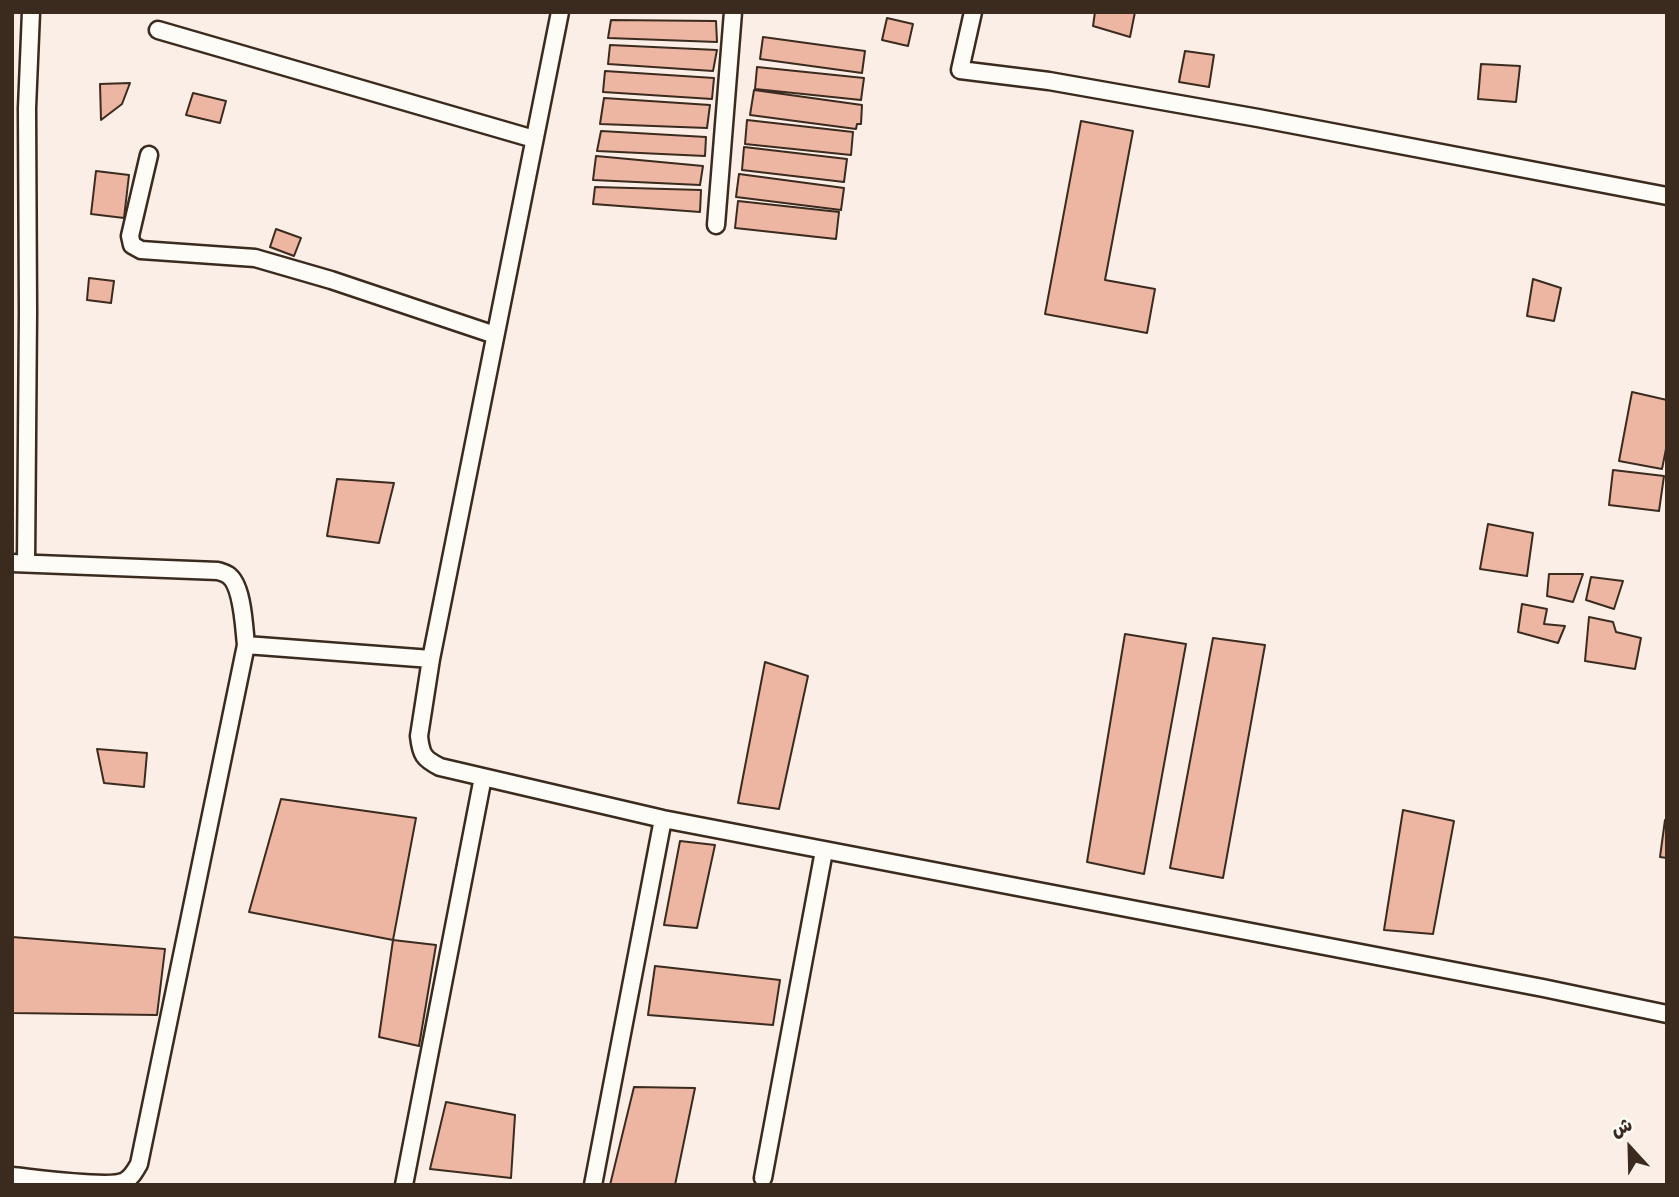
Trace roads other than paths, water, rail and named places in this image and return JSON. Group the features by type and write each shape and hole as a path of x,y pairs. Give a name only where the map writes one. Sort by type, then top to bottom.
{"street":[{"path":"12,1176 106,1184 123,1182 139,1164 246,645 240,596 229,575 218,571 19,563 20,147 31,12"},
{"path":"560,12 431,659 419,736 420,749 430,762 440,767 663,819 1667,1014"},
{"path":"716,225 733,12"},
{"path":"974,12 960,70 1049,81 1667,196"},
{"path":"158,30 534,139"},
{"path":"149,155 130,236 132,245 141,250 256,258 495,335"},
{"path":"246,645 431,659"},
{"path":"404,1185 483,777"},
{"path":"593,1185 663,819"},
{"path":"763,1178 824,851"}]}
